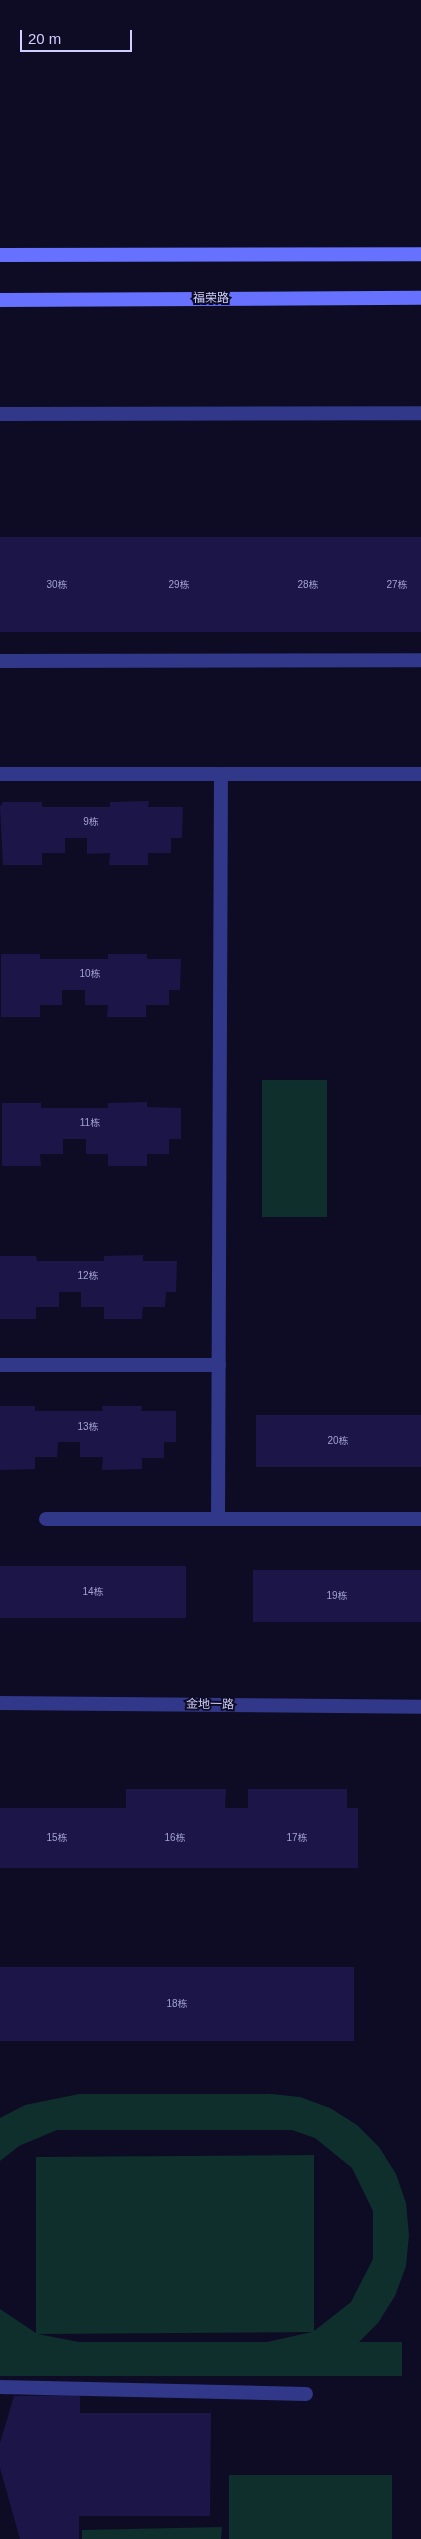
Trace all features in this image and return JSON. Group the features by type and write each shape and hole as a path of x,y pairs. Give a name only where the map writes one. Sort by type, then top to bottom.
{"main road":[{"path":"0,255 421,254"},
{"name":"福荣路","path":"0,300 421,298"}],"street":[{"path":"0,414 421,413"},
{"path":"0,661 421,660"},
{"path":"0,774 421,774"},
{"path":"218,1519 221,774"},
{"path":"0,1365 218,1365"},
{"path":"46,1519 421,1519"},
{"name":"金地一路","path":"0,1703 421,1707"},
{"path":"0,2387 306,2394"}],"green space":[{"path":"262,1080 327,1080 327,1217 262,1217"},
{"path":"79,2094 271,2094 300,2097 330,2108 357,2125 379,2147 396,2174 406,2203 409,2235 406,2266 395,2296 378,2323 359,2342 402,2342 402,2376 0,2376 0,2309 36,2333 36,2157 314,2155 314,2331 351,2302 373,2259 373,2211 352,2168 315,2138 292,2130 57,2130 19,2146 0,2161 0,2118 25,2105","holes":["312,2332 267,2342 79,2342 38,2334"]},
{"path":"229,2475 392,2475 392,2539 229,2539"},
{"path":"222,2527 221,2539 82,2539 82,2530"}],"building":[{"path":"0,537 421,537 421,632 0,632"},
{"path":"149,801 148,807 183,807 182,838 171,838 171,853 148,853 148,865 109,865 110,853 87,854 87,838 65,838 65,853 42,853 42,865 3,865 0,807 3,802 42,802 42,807 110,807 110,802"},
{"path":"1,954 40,954 40,959 108,959 108,954 147,954 147,959 181,959 180,990 169,990 169,1005 146,1005 146,1017 107,1017 108,1005 85,1005 85,990 62,990 62,1005 40,1005 40,1017 1,1017"},
{"path":"147,1102 147,1107 181,1108 181,1139 169,1139 169,1154 147,1154 147,1166 108,1166 108,1154 86,1154 86,1139 63,1139 63,1154 40,1154 41,1166 2,1166 2,1103 41,1103 41,1108 108,1108 108,1103"},
{"path":"143,1255 143,1261 177,1261 176,1292 166,1292 165,1307 143,1307 142,1319 104,1319 104,1307 81,1307 81,1292 59,1292 59,1307 36,1307 36,1319 0,1319 0,1256 36,1256 37,1261 104,1261 104,1256"},
{"path":"0,1406 35,1406 35,1411 103,1411 102,1406 142,1406 141,1411 176,1411 176,1442 164,1442 164,1458 142,1458 142,1469 102,1470 103,1457 80,1457 80,1442 58,1442 57,1457 35,1457 35,1469 0,1470"},
{"path":"256,1415 421,1415 421,1467 256,1467"},
{"path":"0,1566 186,1566 186,1618 0,1618"},
{"path":"253,1570 421,1570 421,1622 253,1622"},
{"path":"126,1789 226,1789 225,1808 248,1808 248,1789 347,1789 347,1808 358,1808 358,1868 0,1868 0,1808 126,1808"},
{"path":"0,1967 354,1967 354,2041 0,2041"},
{"path":"80,2395 80,2413 211,2413 210,2516 79,2516 79,2539 20,2539 0,2468 0,2443 14,2396"}]}
